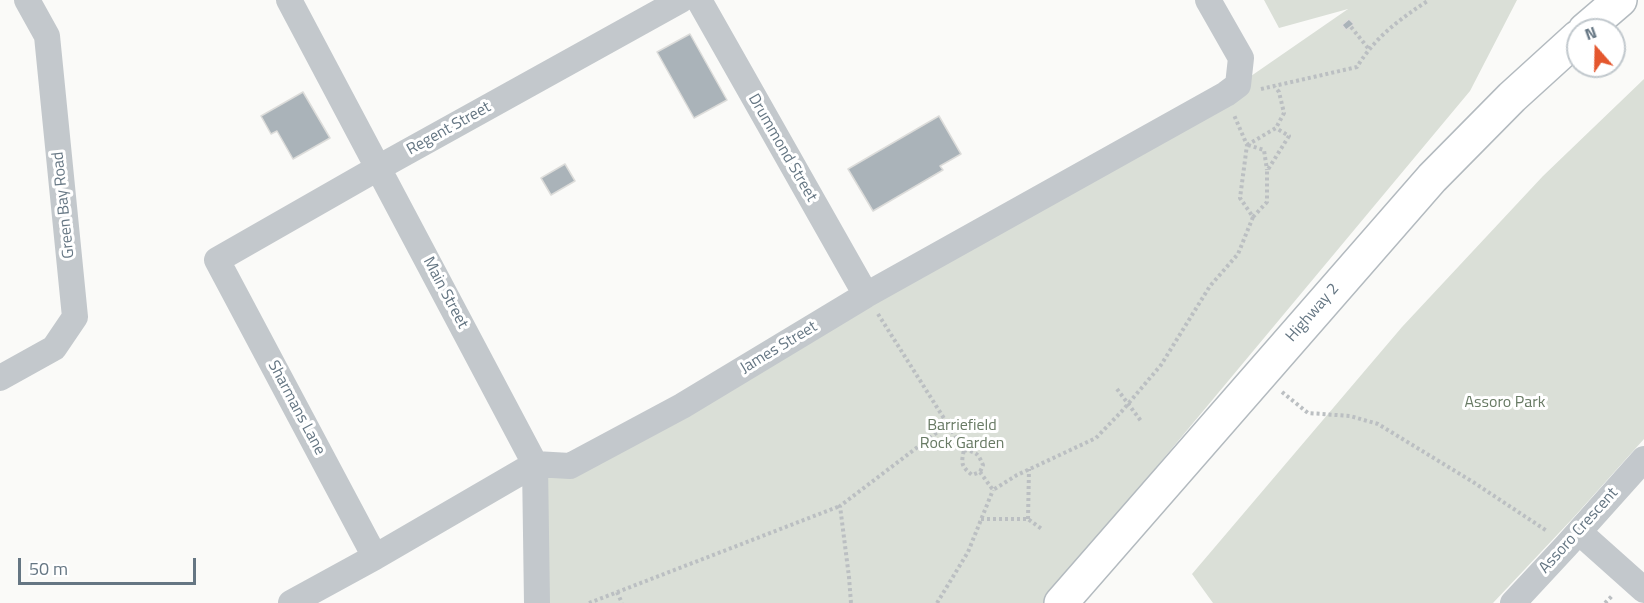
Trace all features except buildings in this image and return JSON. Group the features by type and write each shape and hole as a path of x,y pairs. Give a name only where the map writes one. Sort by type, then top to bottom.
{"main road":[{"path":"1599,18 1620,0"},
{"name":"Highway 2","path":"1061,603 1432,178 1512,97 1566,48"}],"street":[{"name":"Green Bay Road","path":"0,378 54,348 75,317 47,36 27,0"},
{"name":"Main Street","path":"289,0 535,464 537,603"},
{"name":"Regent Street","path":"217,260 681,0"},
{"name":"Drummond Street","path":"699,0 866,295"},
{"path":"1208,0 1241,58 1238,85 1226,94"},
{"name":"James Street","path":"535,464 570,466 682,406 866,295 1226,94"},
{"name":"Sharmans Lane","path":"217,260 375,556"},
{"name":"Assoro Crescent","path":"1513,603 1644,459"},
{"path":"291,603 535,464"},
{"path":"1573,539 1644,590"}],"path":[{"path":"1247,145 1276,128 1284,113 1279,92 1275,87 1357,67 1368,48 1405,15 1429,0"},
{"path":"1351,27 1368,48"},
{"path":"1226,94 1247,145 1240,198 1253,217"},
{"path":"1267,171 1289,136 1276,128"},
{"path":"937,603 968,552 993,490 1029,469 1096,438 1161,365 1210,286 1238,254 1253,217 1267,202 1264,150 1247,145"},
{"path":"866,295 964,450 962,462 965,470 972,475 980,472 983,465 979,455 964,450"},
{"path":"1117,389 1141,421"},
{"path":"1281,392 1308,413 1350,416 1378,424 1573,539"},
{"path":"589,603 840,506 948,424"},
{"path":"1028,519 1029,469"},
{"path":"980,472 993,490"},
{"path":"840,506 850,603"},
{"path":"981,519 1028,519 1043,530"},
{"path":"617,592 622,603"}],"green space":[{"name":"Barriefield Rock Garden","path":"1264,0 1517,0 1470,91 1043,603 537,603 535,464 570,466 1238,85 1348,9 1279,28"},
{"name":"Assoro Park","path":"1644,79 1644,439 1493,603 1213,603 1192,574 1402,327 1543,176"}]}
